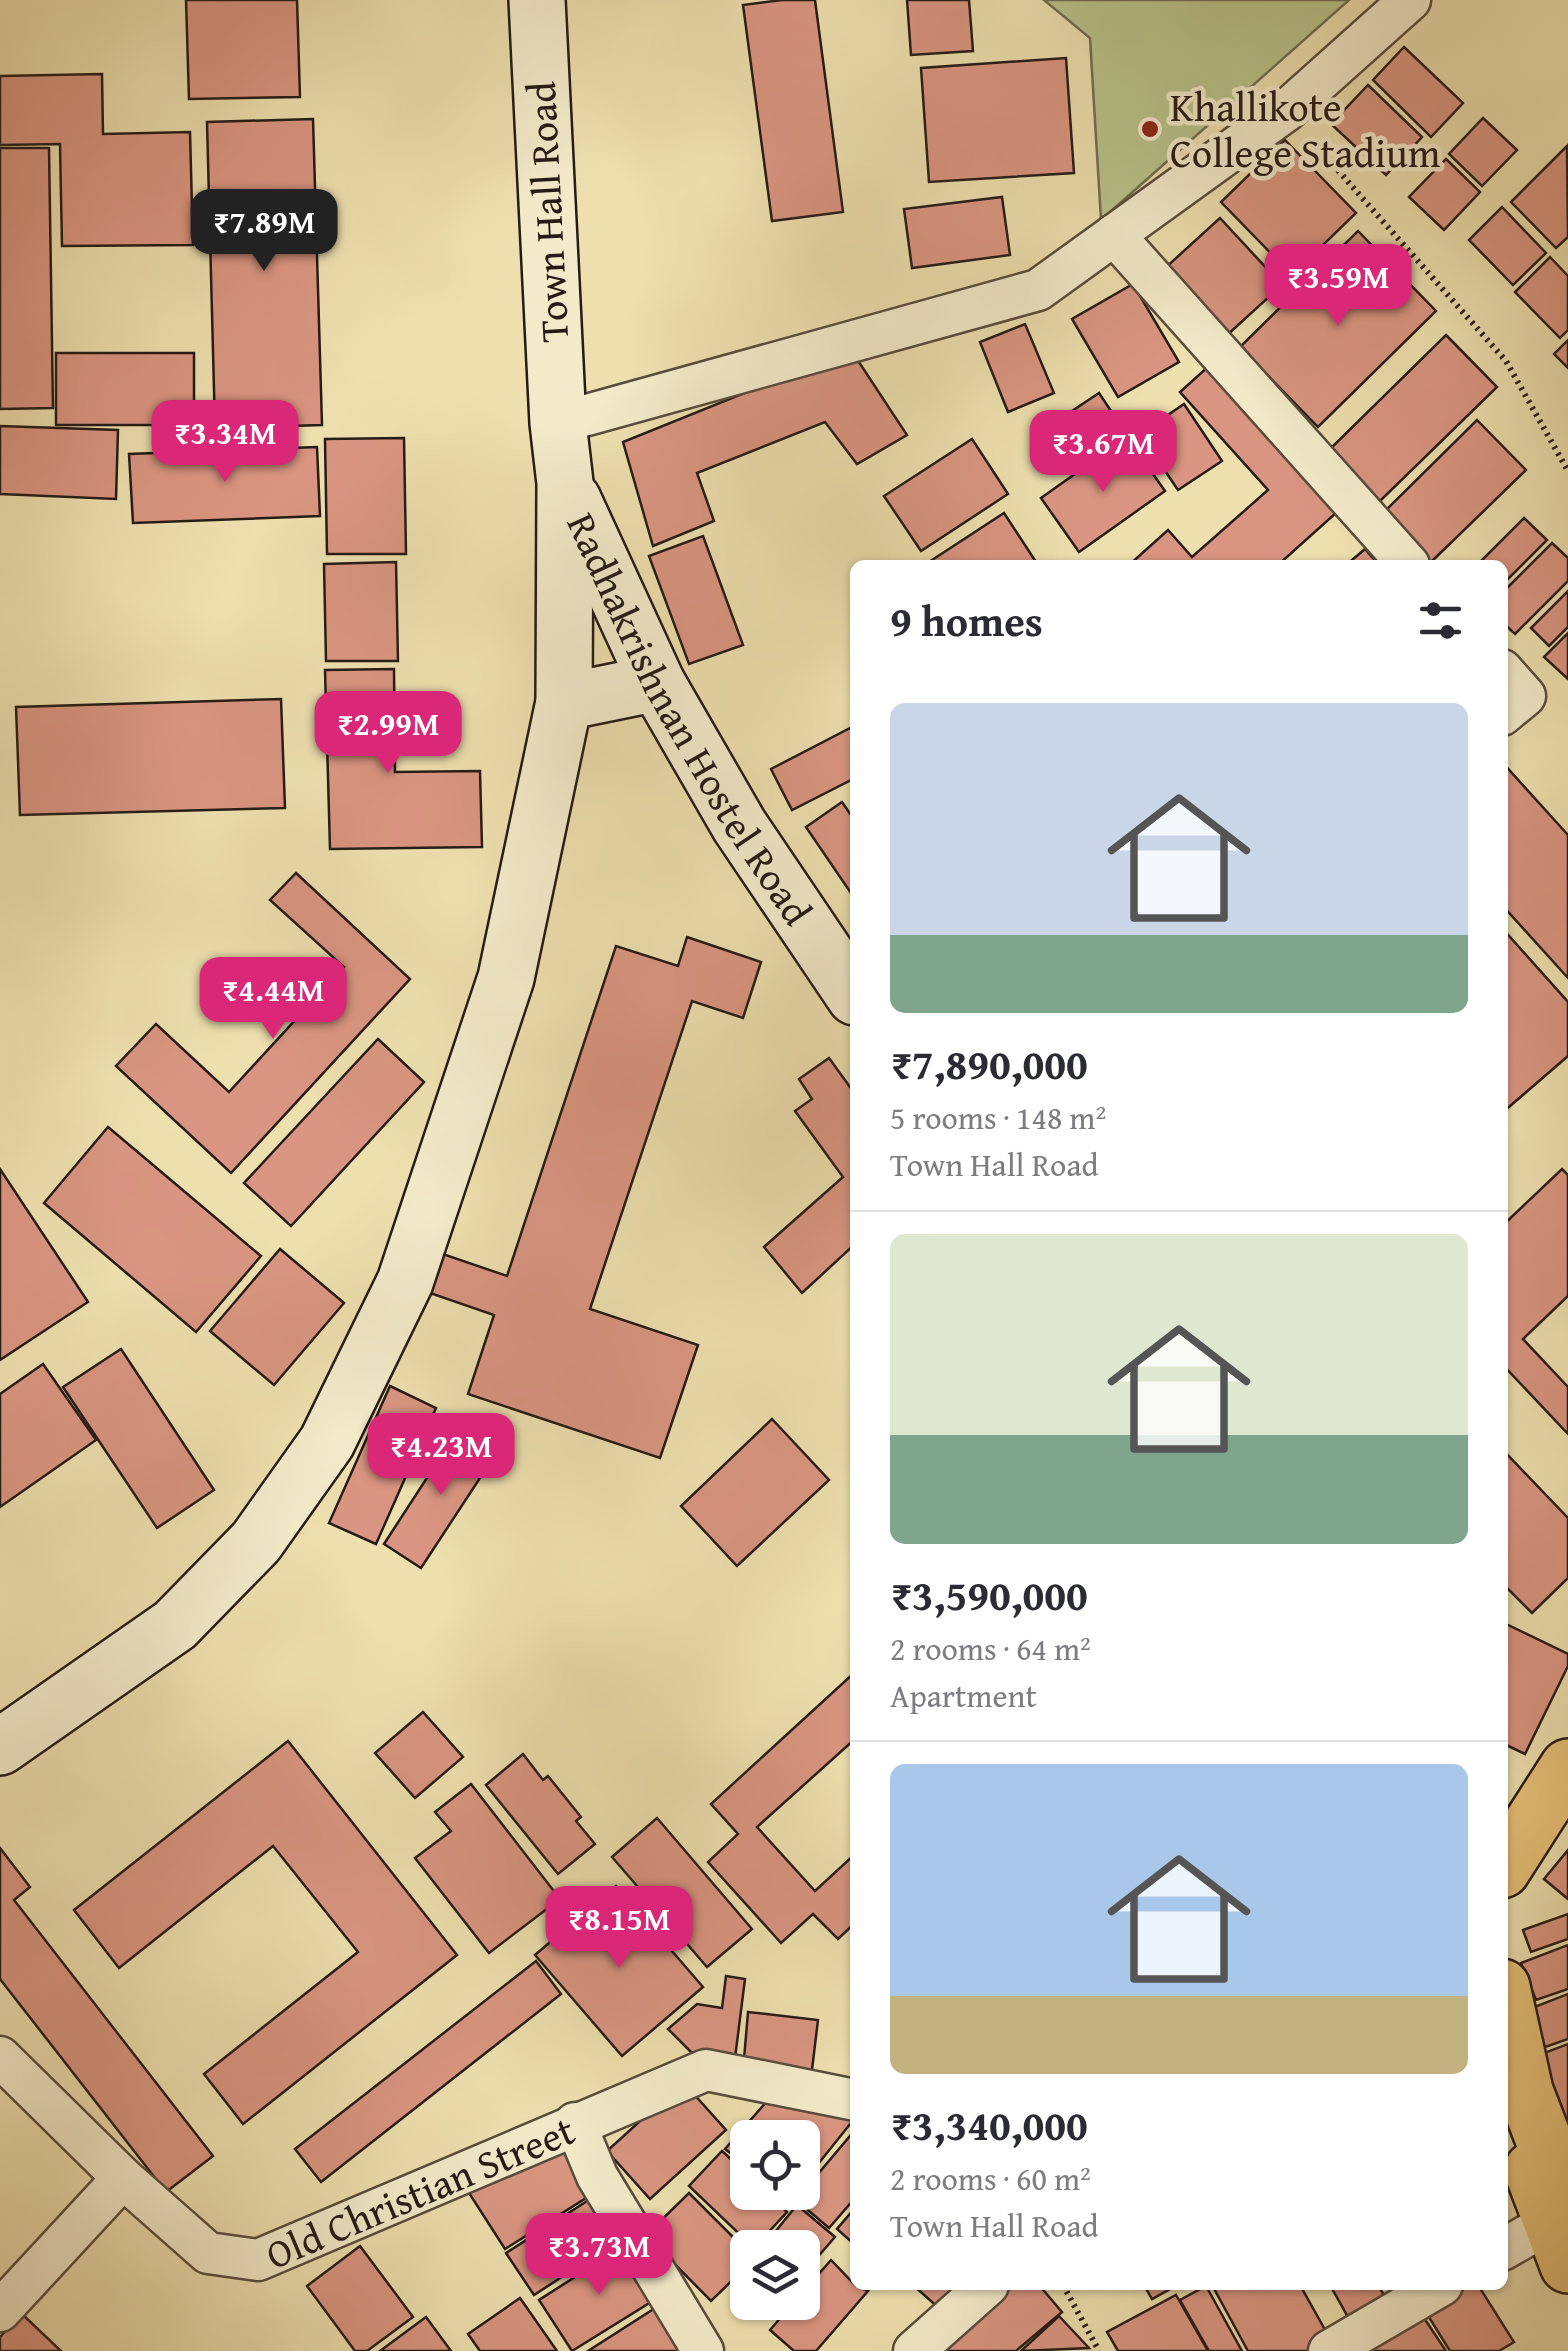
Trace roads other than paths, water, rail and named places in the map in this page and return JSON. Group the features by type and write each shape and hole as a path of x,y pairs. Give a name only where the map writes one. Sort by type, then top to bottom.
{"main road":[{"name":"Town Hall Road","path":"537,0 558,423 566,483"},
{"name":"Radhakrishnan Hostel Road","path":"566,483 657,682 739,825 850,990"},
{"path":"0,1748 175,1625 256,1542 327,1442 406,1282 506,978 564,702 566,483"},
{"path":"564,702 657,682"},
{"path":"1508,1861 1568,1767"},
{"path":"1508,2010 1524,2091 1562,2230"},
{"path":"1508,2098 1562,2230"}],"street":[{"path":"558,423 1038,290 1286,111 1410,0"},
{"path":"1114,235 1404,560"},
{"path":"1508,677 1525,696 1508,710"},
{"name":"Old Christian Street","path":"0,2058 123,2178 208,2253 258,2260 706,2070 850,2099"},
{"path":"575,2123 597,2176 703,2351"},
{"path":"0,2311 123,2178"},
{"path":"1508,2248 1562,2230"},
{"path":"914,2351 982,2290"},
{"path":"1329,2351 1433,2290"}],"place":[{"name":"Khallikote College Stadium","path":"1150,129"}]}
